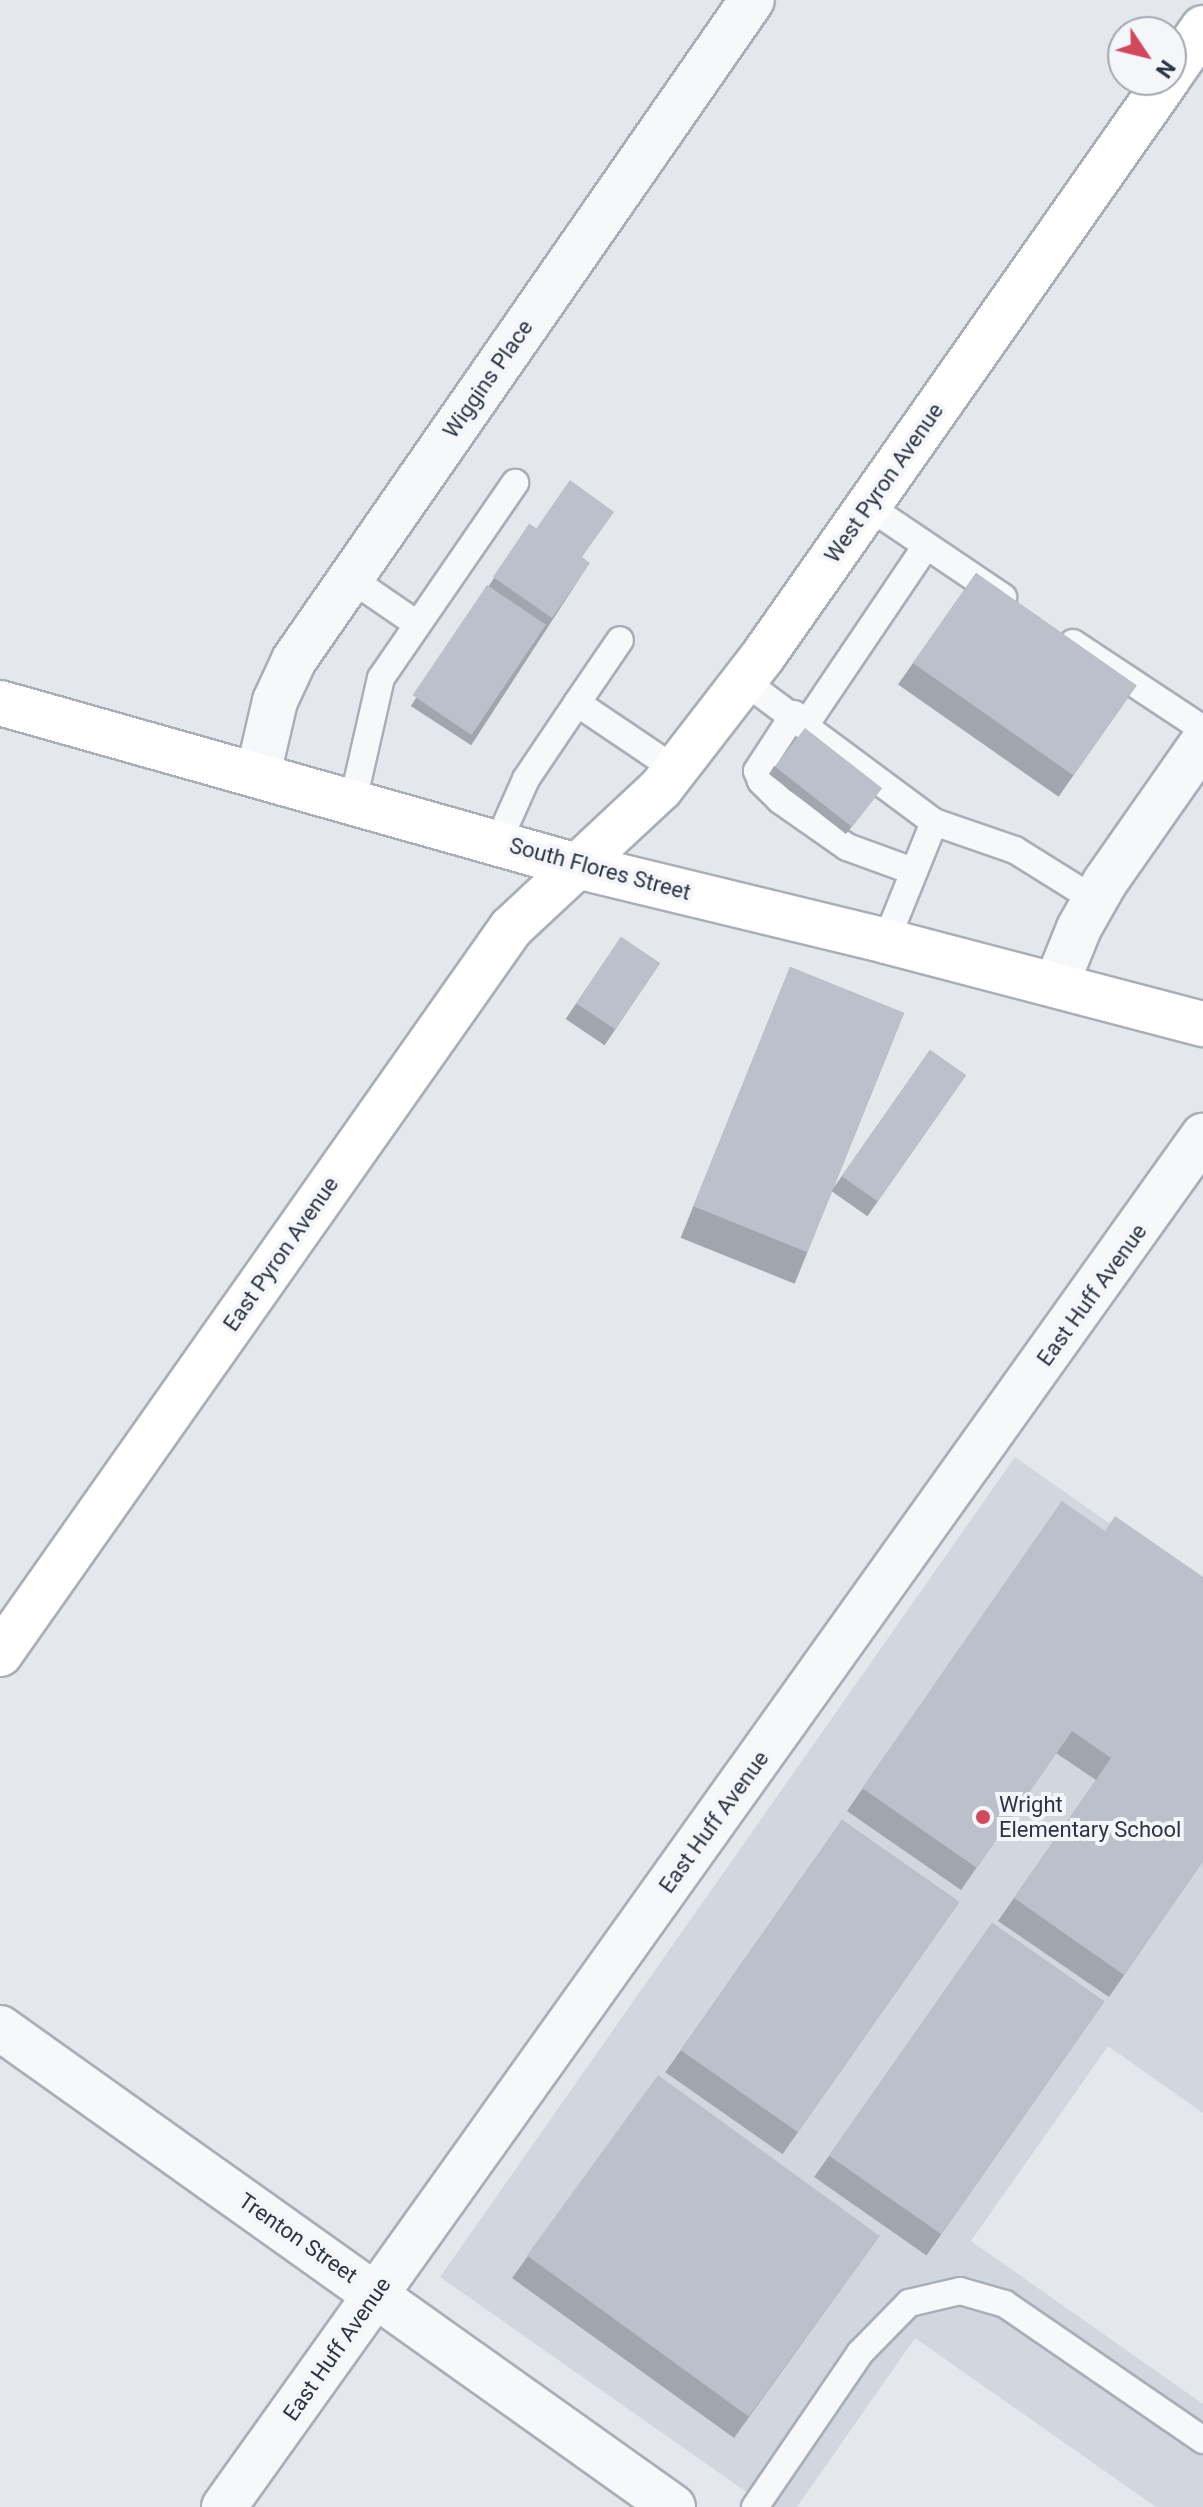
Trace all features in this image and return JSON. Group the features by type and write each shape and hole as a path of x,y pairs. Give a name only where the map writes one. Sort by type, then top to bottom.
{"street":[{"name":"Wiggins Place","path":"258,774 275,701 294,660 752,0"},
{"path":"1187,51 1203,28"},
{"name":"West Pyron Avenue","path":"577,866 661,788 744,681 1156,96"},
{"name":"South Flores Street","path":"0,703 577,866 886,941 1203,1024"},
{"path":"1056,985 1079,928 1095,900 1203,742"},
{"name":"East Pyron Avenue","path":"0,1654 511,928 577,866"},
{"name":"East Huff Avenue","path":"224,2507 1203,1136"},
{"name":"Trenton Street","path":"0,2028 377,2293 673,2507"}],"lane":[{"path":"353,801 381,678 515,483"},
{"path":"868,506 1018,607"},
{"path":"913,871 847,847 780,800 761,781 757,771 800,719 926,546"},
{"path":"350,578 417,624"},
{"path":"1058,633 1203,729"},
{"path":"498,842 526,779 620,640"},
{"path":"744,681 800,719 934,822 1015,850 1095,900"},
{"path":"577,703 675,769"},
{"path":"886,941 934,822"},
{"path":"755,2507 860,2353 909,2303 960,2291 1005,2304 1203,2440"}],"shaded area":[{"name":"Wright Elementary School","path":"1015,1457 1203,1589 1203,2113 1108,2046 971,2241 1203,2404 1203,2507 1156,2507 915,2338 797,2507 768,2507 440,2277"}],"building":[{"path":"570,480 614,512 582,557 590,563 552,618 493,577 529,524 536,529"},
{"path":"976,573 1137,685 1073,776 913,663"},
{"path":"487,585 546,625 471,735 413,695"},
{"path":"805,728 882,788 852,827 775,767"},
{"path":"621,937 660,963 615,1030 576,1003"},
{"path":"790,967 904,1013 807,1252 693,1206"},
{"path":"930,1050 966,1075 878,1201 842,1176"},
{"path":"1062,1501 1105,1531 1115,1516 1203,1577 1203,1861 1124,1975 1014,1898 1111,1758 1072,1731 977,1868 862,1788"},
{"path":"842,1820 959,1902 798,2132 681,2050"},
{"path":"992,1923 1104,2002 941,2234 829,2156"},
{"path":"658,2075 880,2236 749,2416 527,2255"}],"place":[{"name":"Wright Elementary School","path":"983,1817"}]}
